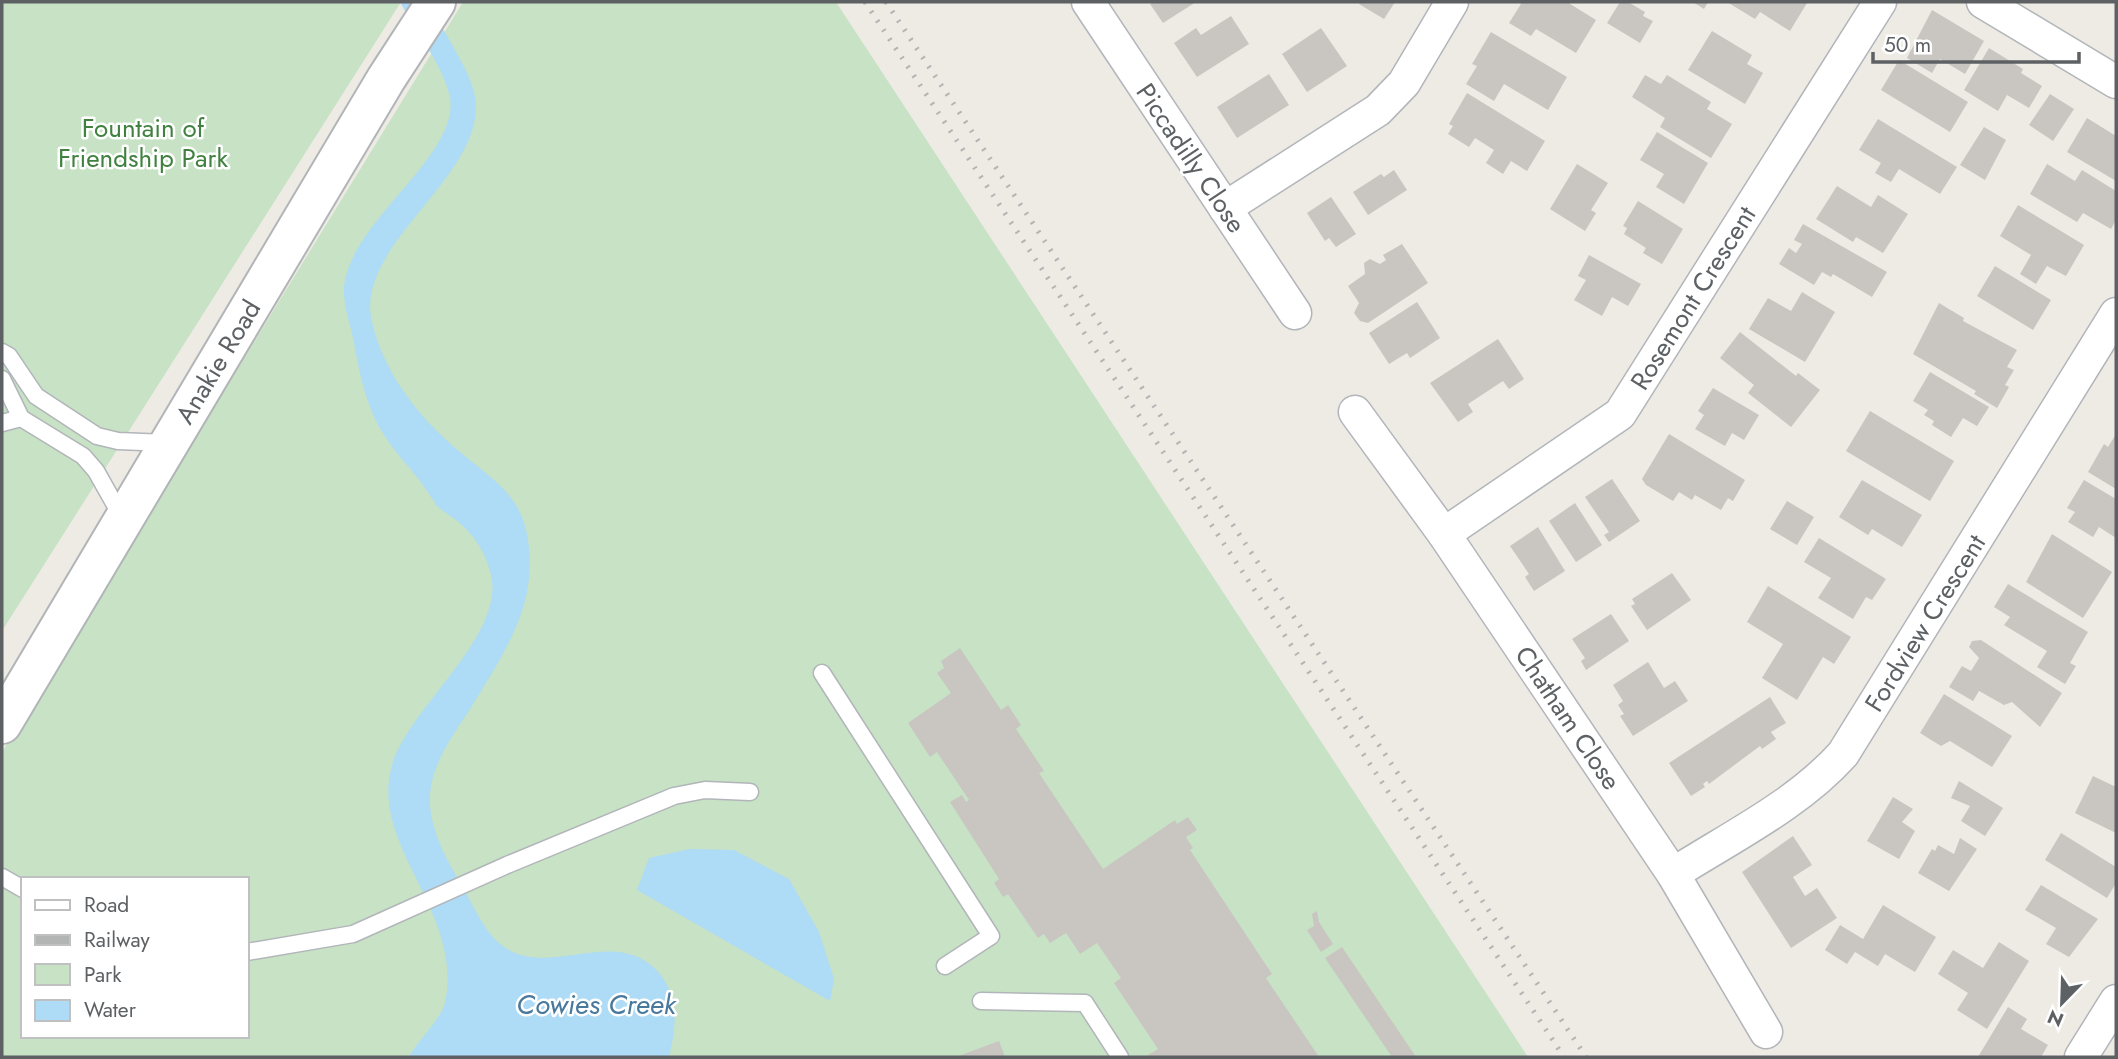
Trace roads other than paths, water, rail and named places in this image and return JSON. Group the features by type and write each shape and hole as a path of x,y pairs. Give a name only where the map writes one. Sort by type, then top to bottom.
{"main road":[{"name":"Anakie Road","path":"2,724 386,79 436,2"}],"street":[{"name":"Piccadilly Close","path":"1088,2 1295,313"},
{"path":"1225,208 1378,110 1404,83 1452,2"},
{"name":"Rosemont Crescent","path":"1444,534 1620,414 1880,2"},
{"path":"1983,2 2116,82"},
{"name":"Fordview Crescent","path":"1673,874 1791,799 1826,773 1843,754 2116,314"},
{"name":"Chatham Close","path":"1355,412 1444,534 1673,874 1766,1032"},
{"path":"2081,1057 2116,1001"}],"lane":[{"path":"2,352 9,356 36,396 97,436 118,441 170,443"},
{"path":"2,379 22,418 83,456 96,471 124,521"},
{"path":"2,423 22,418"},
{"path":"822,673 991,936 944,966"},
{"path":"248,952 353,934 472,880 674,796 705,790 750,792"},
{"path":"2,877 21,888"},
{"path":"981,1001 1084,1003 1120,1057"}],"water":[{"name":"Cowies Creek","path":"400,2 428,2 471,82 474,92 474,121 464,150 446,178 384,260 372,288 371,317 380,349 405,394 438,432 505,491 517,506 525,525 529,548 527,594 516,628 444,751 433,776 430,802 433,823 445,855 476,912 504,947 531,957 550,958 608,951 626,953 644,960 660,974 671,993 675,1014 669,1057 409,1057 443,1009 447,970 442,938 393,821 388,792 393,762 418,717 471,646 484,622 492,598 491,575 478,544 462,525 437,506 390,444 374,417 362,383 344,295 348,270 360,244 420,169 437,145 448,121 450,98 447,87 429,49"},
{"path":"690,849 734,850 789,879 819,932 834,979 830,1001 637,890 649,858"}],"railway":[{"path":"865,2 1564,1057"},
{"path":"886,2 1586,1057"}],"park label":[{"name":"Fountain of Friendship Park","path":"143,143"}]}
